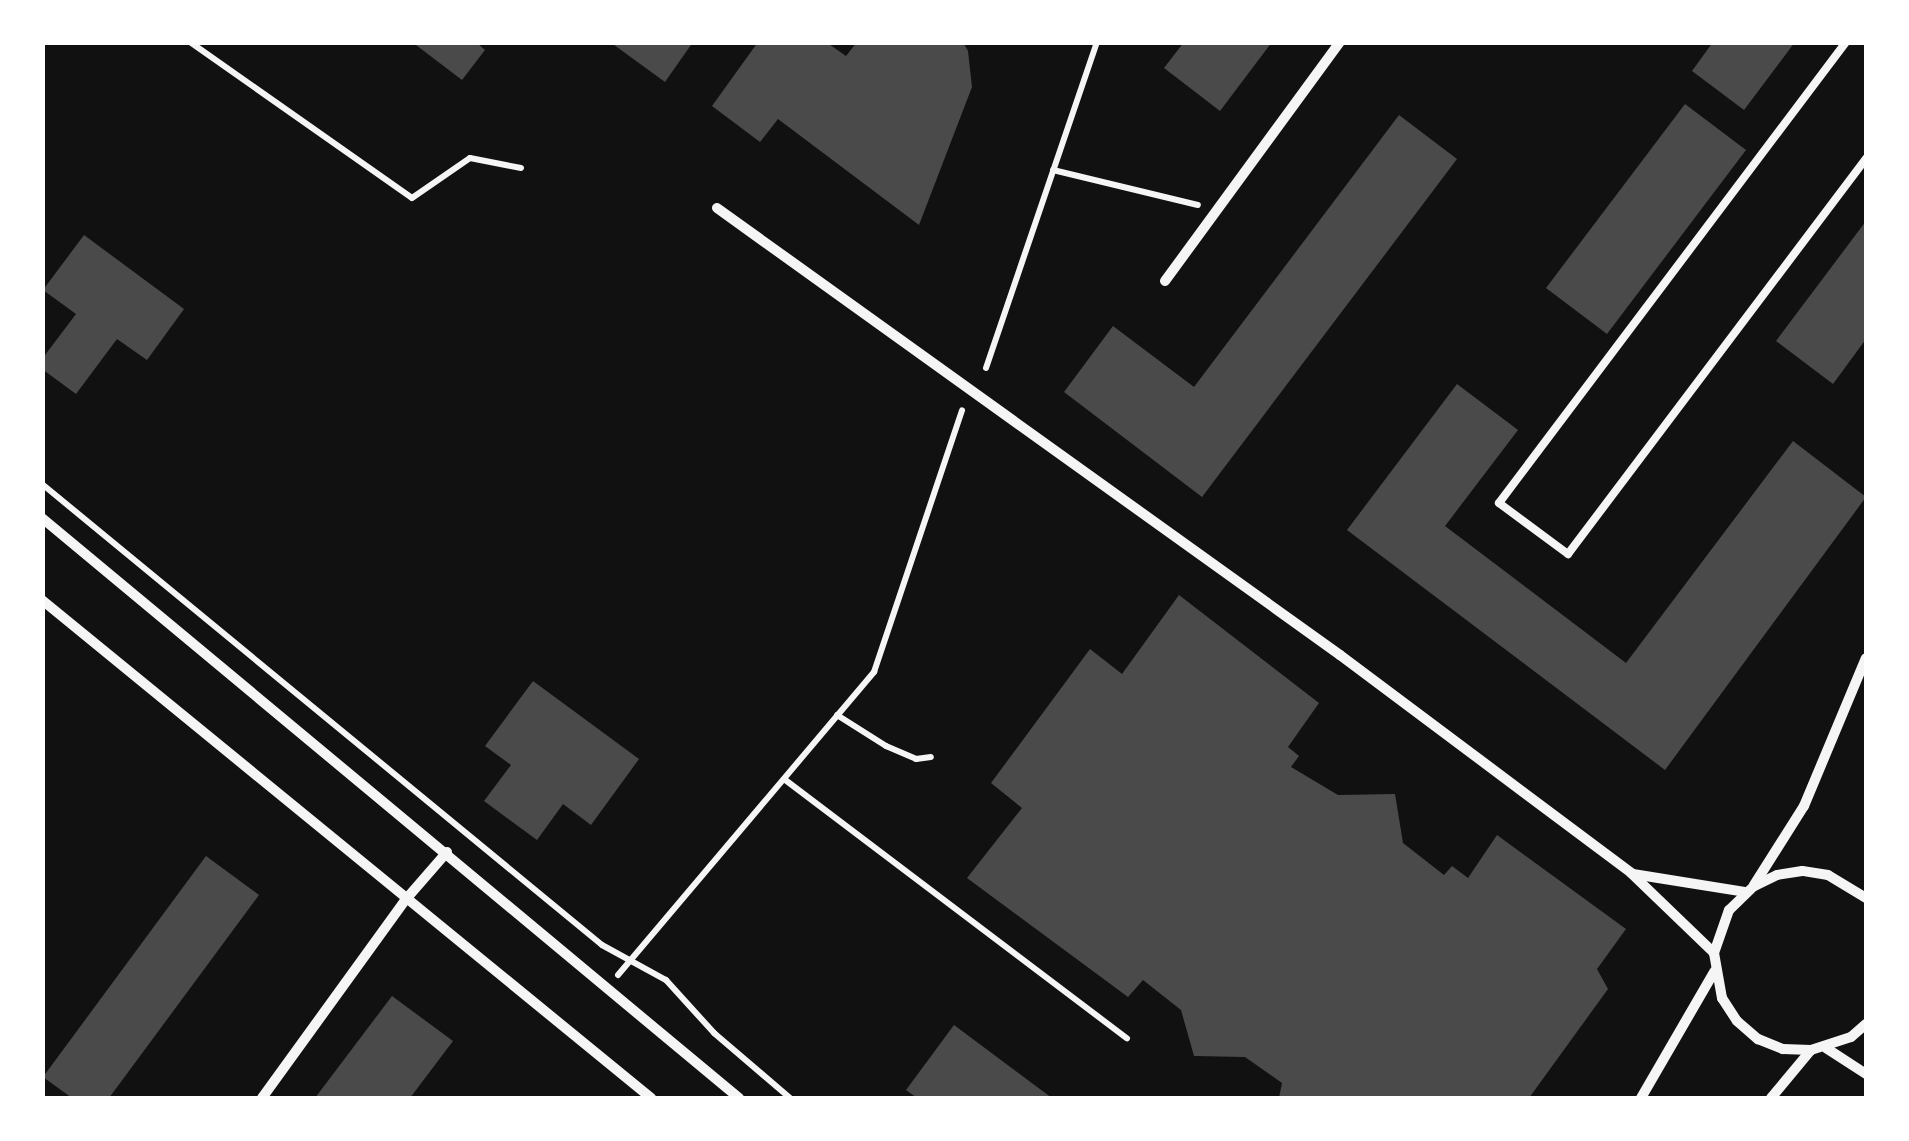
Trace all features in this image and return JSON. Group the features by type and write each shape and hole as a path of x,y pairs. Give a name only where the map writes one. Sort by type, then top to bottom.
{"street":[{"path":"1165,281 1340,42"},
{"path":"717,208 1340,655 1631,874 1714,953"},
{"path":"42,518 739,1098"},
{"path":"42,600 651,1098"},
{"path":"1866,658 1804,806 1749,889 1730,910 1714,953 1714,972 1729,1010 1758,1038 1783,1048 1811,1050 1852,1037 1866,1024"},
{"path":"262,1098 408,898 447,852"},
{"path":"1631,874 1749,889 1776,875 1802,871 1828,874 1866,898"},
{"path":"1642,1098 1714,972"},
{"path":"1826,1048 1866,1074"},
{"path":"1770,1098 1811,1050"}],"lane":[{"path":"1846,42 1498,503 1568,554 1866,158"}],"path":[{"path":"190,42 412,198 470,158 521,168"},
{"path":"986,368 1096,42"},
{"path":"1053,170 1219,210"},
{"path":"607,988 874,672 962,409"},
{"path":"42,484 602,944 666,980 714,1033 790,1098"},
{"path":"837,715 886,746 916,759 931,757"},
{"path":"784,779 1127,1038"}],"building":[{"path":"412,42 476,42 485,50 462,80"},
{"path":"610,42 693,42 665,82"},
{"path":"758,42 826,42 846,56 857,42 963,42 968,51 972,87 919,225 778,119 760,142 712,106"},
{"path":"1184,42 1272,42 1220,111 1164,68"},
{"path":"1713,42 1795,42 1744,110 1692,71"},
{"path":"1685,104 1746,150 1607,334 1546,288"},
{"path":"1399,115 1457,159 1202,497 1064,392 1113,326 1194,387"},
{"path":"1866,221 1866,339 1833,384 1776,341"},
{"path":"84,235 184,309 147,360 117,339 76,394 42,369 42,359 76,314 43,290"},
{"path":"1457,384 1518,430 1445,526 1626,663 1793,441 1866,497 1665,770 1347,530"},
{"path":"1179,595 1319,703 1288,747 1299,756 1291,767 1338,795 1395,794 1403,843 1444,875 1452,866 1468,878 1497,835 1626,929 1597,969 1608,989 1529,1098 1279,1098 1282,1083 1245,1057 1194,1056 1181,1010 1143,980 1128,997 967,878 1022,808 991,783 1090,649 1122,674"},
{"path":"533,681 639,759 591,825 563,804 537,840 484,801 511,765 485,746"},
{"path":"206,856 259,895 109,1098 72,1098 43,1077"},
{"path":"392,996 453,1041 410,1098 315,1098"},
{"path":"954,1025 1052,1098 917,1098 906,1090"}]}
